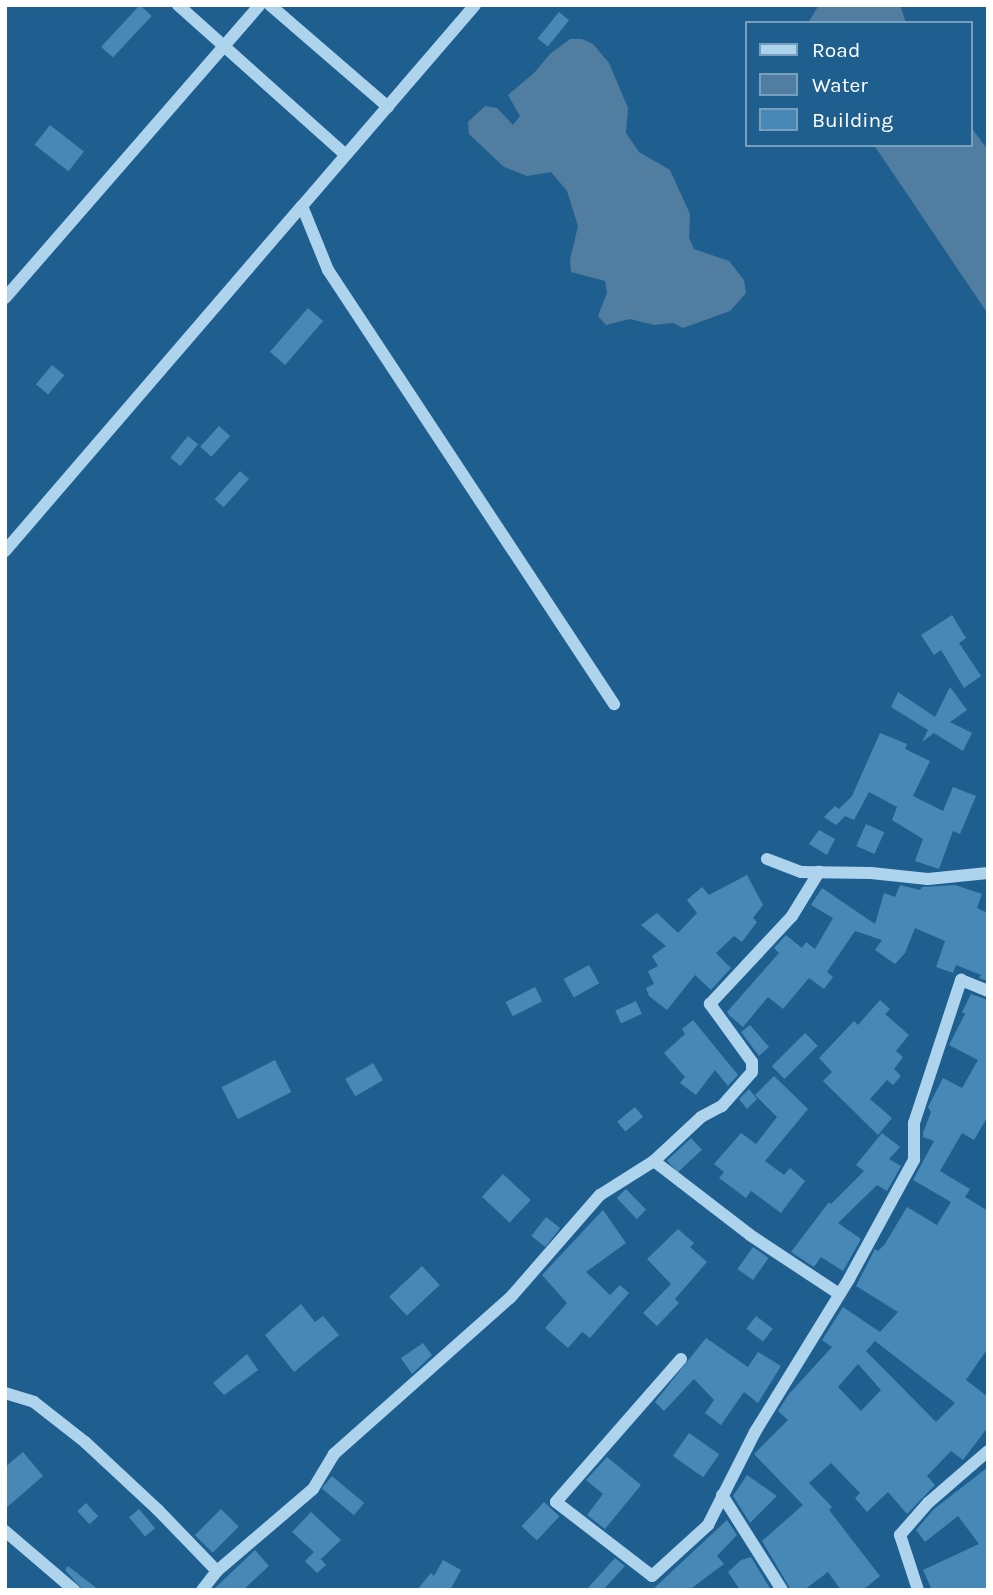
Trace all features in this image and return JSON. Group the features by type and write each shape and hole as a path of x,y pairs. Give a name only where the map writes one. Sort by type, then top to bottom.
{"street":[{"path":"178,5 346,155"},
{"path":"5,298 260,5"},
{"path":"271,5 388,107"},
{"path":"5,551 475,5"},
{"path":"302,206 328,270 614,704"},
{"path":"767,859 801,872 871,873 928,879 988,873"},
{"path":"202,1590 217,1571 313,1489 334,1454 510,1298 600,1195 654,1161 701,1117 722,1106 752,1072 752,1062 710,1004 792,916 819,872"},
{"path":"681,1359 556,1502 652,1576 708,1525 755,1432 839,1294 915,1160 914,1123 961,980 988,991"},
{"path":"654,1161 778,1255 839,1294"},
{"path":"5,1393 34,1402 85,1442 158,1510 217,1571"},
{"path":"918,1590 900,1535 928,1503 988,1451"},
{"path":"722,1495 782,1590"},
{"path":"5,1531 74,1590"}],"water":[{"path":"819,5 900,5 905,21 809,21"},
{"path":"570,39 582,39 593,44 609,63 628,108 626,133 639,152 670,170 690,214 689,238 694,249 729,261 744,280 746,293 730,311 683,328 673,323 654,325 630,319 606,325 598,316 607,293 605,281 571,272 570,260 578,226 567,191 551,172 527,176 504,167 469,134 468,122 485,106 497,108 513,125 520,116 508,95 535,72 550,54"},
{"path":"972,129 988,150 988,314 875,147 972,147"}],"building":[{"path":"140,5 152,16 113,58 101,47"},
{"path":"559,12 569,20 548,47 538,38"},
{"path":"50,125 84,151 68,171 35,145"},
{"path":"308,308 323,321 285,365 270,352"},
{"path":"52,365 64,375 48,394 36,384"},
{"path":"219,426 230,436 211,457 200,447"},
{"path":"188,436 198,444 180,466 170,458"},
{"path":"240,471 249,479 223,507 215,499"},
{"path":"952,615 966,638 959,643 981,676 964,688 941,650 934,655 921,635"},
{"path":"950,687 967,710 950,722 972,733 963,751 934,733 922,742 928,730 891,707 898,692 935,717"},
{"path":"880,733 907,744 905,749 930,761 913,796 943,811 953,787 976,796 960,834 953,831 939,869 915,861 923,839 892,820 897,807 869,792 854,820 845,816 836,825 824,817 835,806 839,809 852,796"},
{"path":"866,824 884,832 875,854 856,846"},
{"path":"819,830 835,839 827,855 809,844"},
{"path":"747,875 763,905 753,918 757,922 742,942 734,936 716,953 731,968 711,990 695,975 667,1010 649,996 646,988 654,984 648,971 658,966 652,956 666,946 641,925 657,913 678,933 697,913 687,900 702,887 709,895"},
{"path":"900,885 920,890 922,887 955,885 982,894 977,908 988,913 988,981 979,978 981,975 956,965 953,973 936,967 945,941 915,928 905,953 895,964 875,950 882,940 855,931 827,972 833,977 824,989 809,978 783,1009 768,997 743,1027 729,1015 727,1012 779,953 774,948 786,935 802,948 806,942 815,949 833,918 811,905 822,888 875,924 884,893 895,897"},
{"path":"589,965 599,983 574,997 564,979"},
{"path":"535,987 542,1001 513,1016 506,1002"},
{"path":"971,994 988,1000 988,1116 974,1140 962,1133 940,1171 970,1189 965,1197 988,1211 988,1348 966,1380 988,1397 988,1427 963,1460 951,1451 927,1476 935,1485 907,1514 888,1492 867,1512 855,1498 860,1493 831,1463 809,1483 832,1507 829,1510 880,1576 863,1590 841,1590 828,1572 804,1590 791,1590 762,1541 803,1505 754,1454 788,1420 778,1411 789,1394 832,1347 822,1340 843,1307 880,1332 898,1312 856,1286 875,1249 878,1251 885,1244 907,1207 937,1225 951,1202 913,1180 934,1141 923,1137 923,1133 931,1112 928,1107 943,1078 962,1088 978,1060 949,1045 965,1014 962,1012","holes":["875,1341 955,1403 936,1422 866,1351","858,1364 881,1390 861,1411 838,1387"]},
{"path":"880,1000 890,1009 885,1014 909,1035 896,1051 903,1057 894,1069 901,1076 893,1085 887,1080 870,1099 892,1118 878,1135 823,1081 832,1072 819,1058 854,1021 858,1025"},
{"path":"636,1001 642,1014 621,1023 615,1011"},
{"path":"693,1020 738,1075 728,1086 715,1070 696,1095 680,1083 685,1077 664,1053 685,1034 682,1029"},
{"path":"750,1025 769,1047 759,1056 741,1032"},
{"path":"805,1033 818,1046 784,1079 772,1066"},
{"path":"275,1060 291,1092 238,1119 222,1087"},
{"path":"373,1063 383,1080 355,1096 345,1079"},
{"path":"774,1076 808,1109 765,1161 784,1175 790,1168 805,1181 781,1213 751,1191 746,1198 719,1178 724,1172 714,1164 741,1133 756,1144 777,1117 755,1095"},
{"path":"749,1089 757,1099 747,1109 739,1099"},
{"path":"635,1107 643,1117 625,1132 617,1121"},
{"path":"882,1133 900,1147 889,1159 901,1166 887,1191 877,1185 838,1223 861,1239 843,1271 821,1257 814,1267 791,1252 829,1202 831,1204 864,1171 856,1165"},
{"path":"691,1138 702,1150 678,1172 667,1161"},
{"path":"503,1174 531,1200 510,1223 482,1197"},
{"path":"626,1189 646,1210 637,1219 617,1198"},
{"path":"603,1210 626,1243 586,1272 610,1295 620,1285 629,1293 590,1338 582,1332 568,1348 545,1328 567,1303 542,1275"},
{"path":"546,1217 560,1228 545,1247 531,1236"},
{"path":"678,1229 694,1243 690,1247 707,1262 675,1299 679,1303 657,1326 643,1313 671,1284 647,1259"},
{"path":"753,1247 769,1258 753,1280 738,1269"},
{"path":"422,1266 440,1285 407,1316 389,1297"},
{"path":"301,1304 315,1322 323,1316 339,1335 294,1372 265,1335"},
{"path":"756,1316 773,1329 763,1341 746,1329"},
{"path":"706,1338 748,1367 758,1352 781,1366 758,1403 744,1392 721,1425 705,1413 714,1400 694,1379 664,1411 655,1402"},
{"path":"423,1343 432,1355 412,1374 401,1358"},
{"path":"247,1354 258,1370 224,1395 213,1383"},
{"path":"689,1433 719,1454 703,1477 673,1456"},
{"path":"23,1452 43,1476 5,1509 5,1467"},
{"path":"607,1457 641,1485 605,1529 587,1515 603,1494 586,1480"},
{"path":"988,1467 988,1590 932,1590 923,1570 979,1544 958,1516 925,1542 916,1530 934,1509"},
{"path":"747,1475 777,1496 750,1523 733,1496"},
{"path":"332,1476 364,1503 354,1515 322,1488"},
{"path":"544,1502 559,1516 537,1540 521,1526"},
{"path":"86,1503 98,1516 89,1524 77,1511"},
{"path":"139,1509 155,1528 145,1537 129,1517"},
{"path":"221,1509 239,1527 213,1553 195,1535"},
{"path":"311,1512 341,1540 321,1559 318,1556 326,1565 317,1573 305,1561 314,1552 292,1532"},
{"path":"727,1520 737,1535 717,1556 724,1564 689,1590 652,1590"},
{"path":"255,1550 269,1566 243,1590 213,1590"},
{"path":"751,1557 771,1590 740,1590 728,1572 741,1560"},
{"path":"615,1558 625,1566 603,1590 586,1590"},
{"path":"443,1560 461,1570 450,1590 417,1590 431,1573 434,1576"},
{"path":"68,1566 99,1590 83,1590 65,1570"}]}
